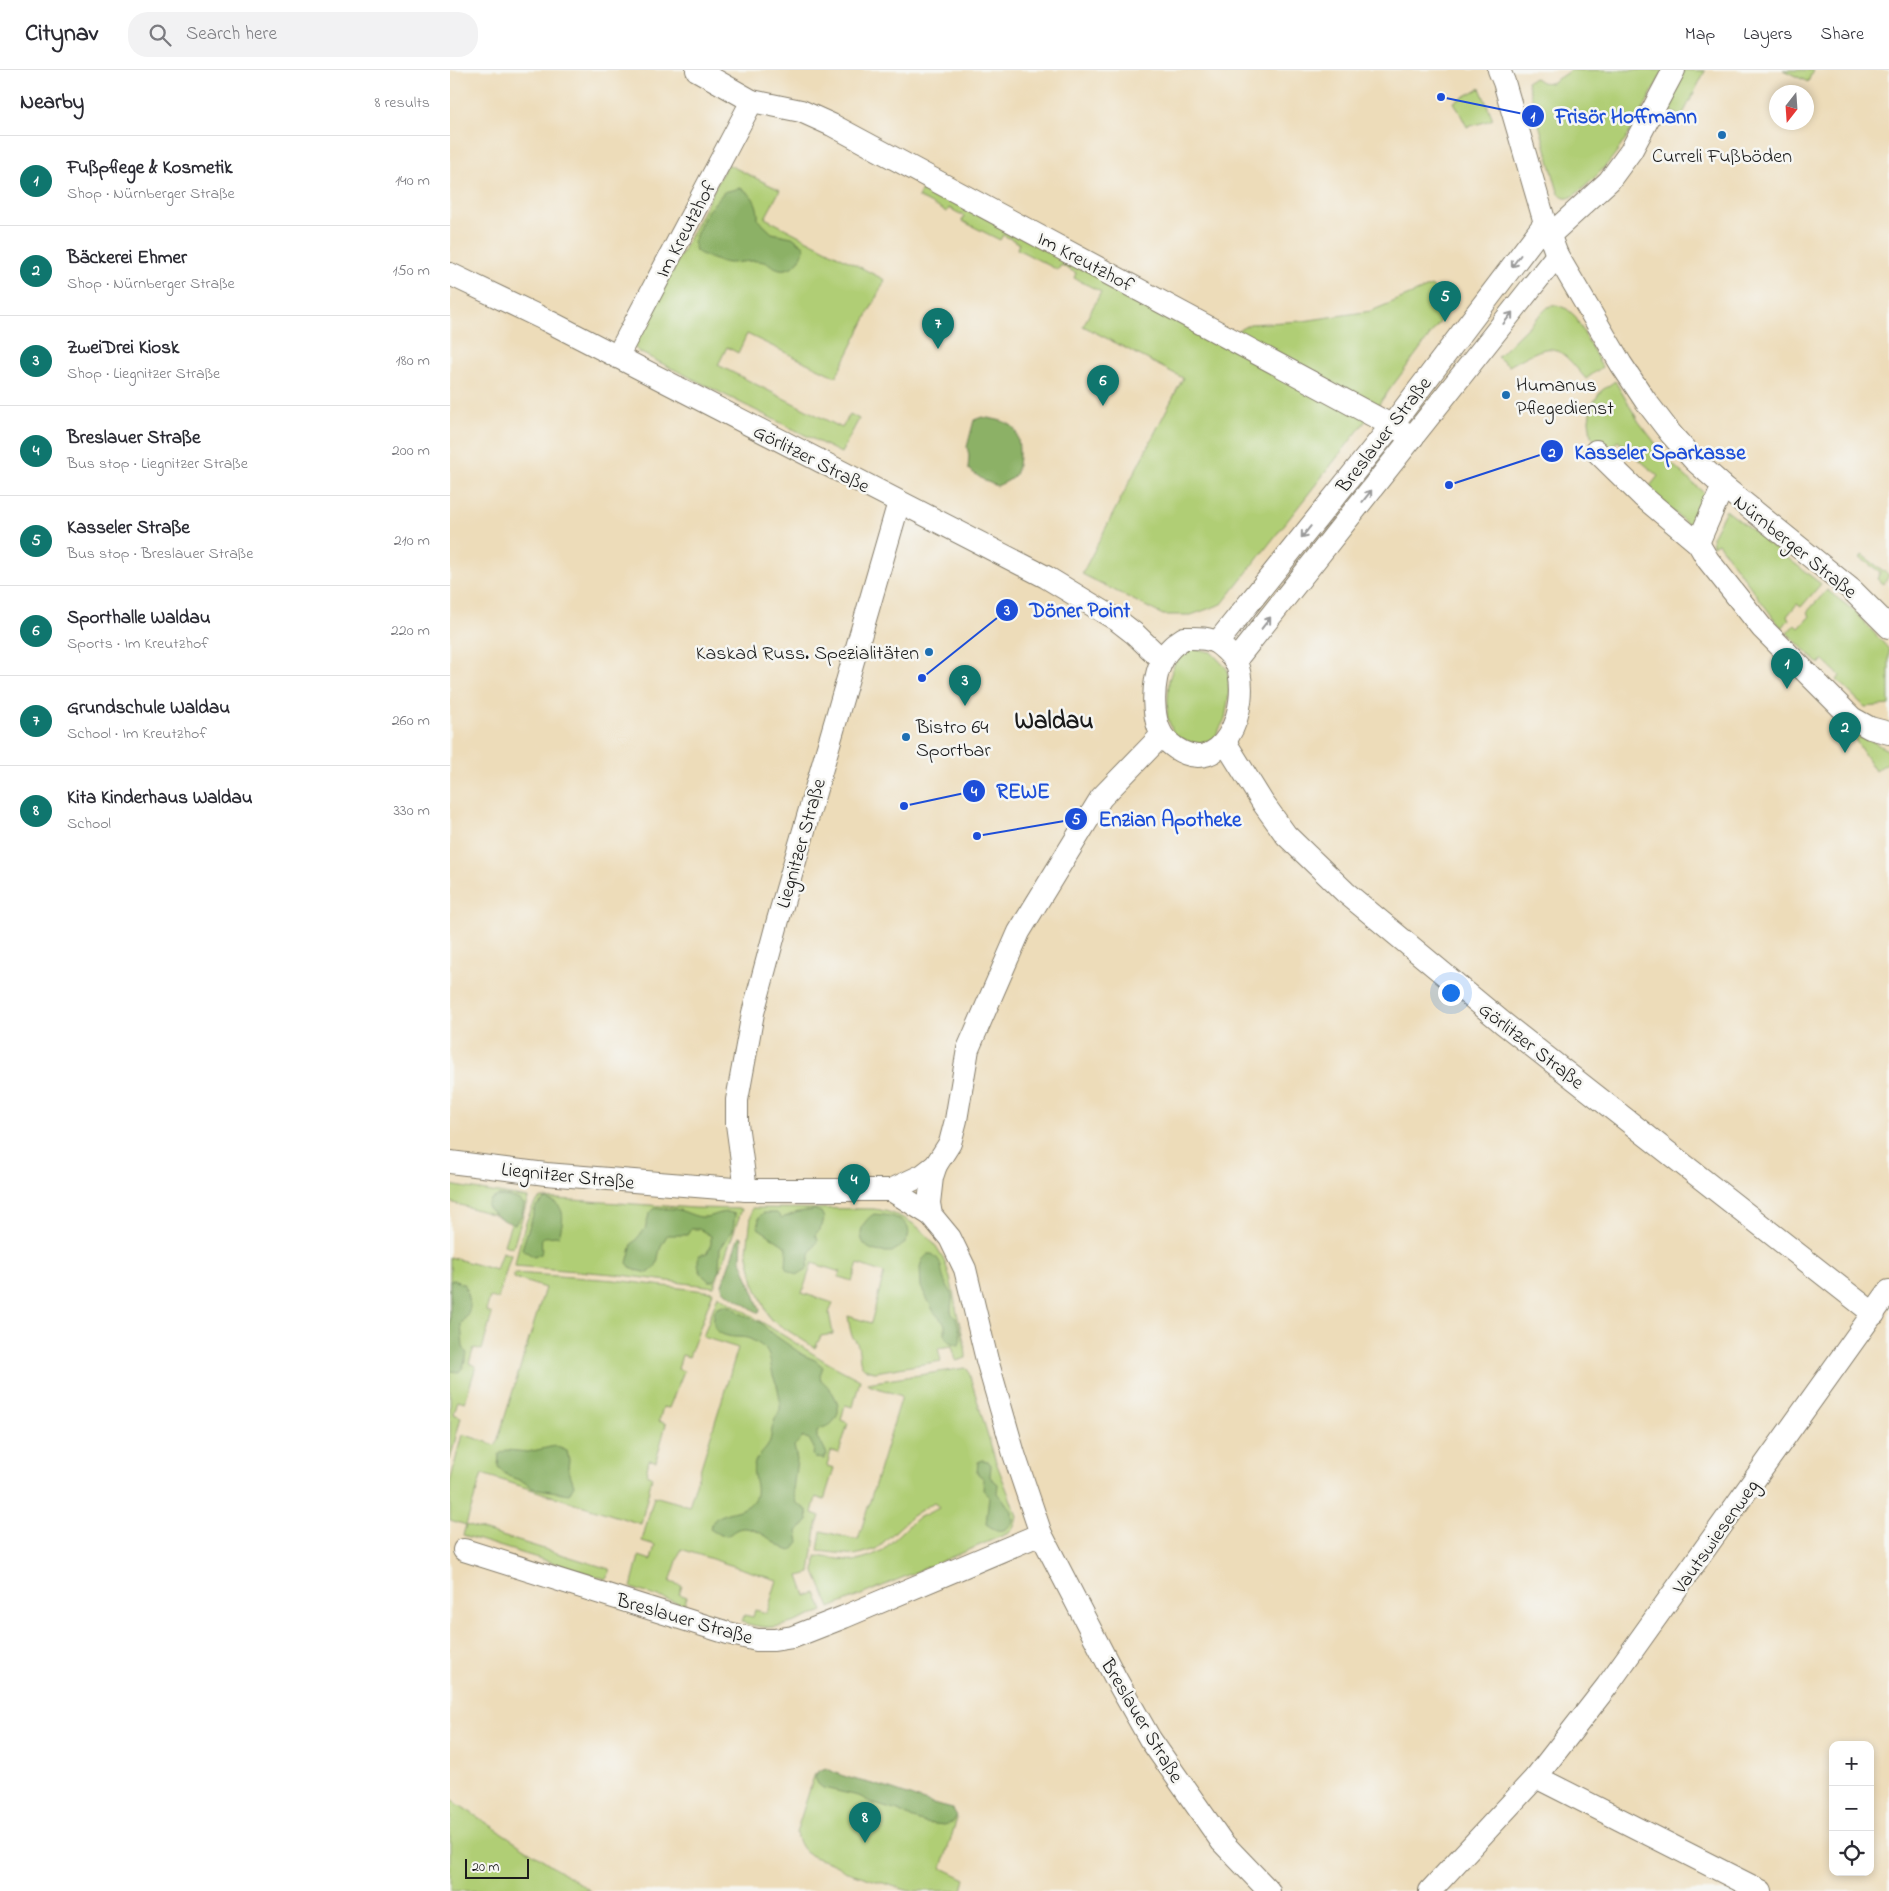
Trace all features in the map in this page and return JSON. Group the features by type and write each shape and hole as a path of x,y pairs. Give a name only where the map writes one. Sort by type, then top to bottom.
{"street":[{"name":"Im Kreutzhof","path":"697,70 752,101 801,111 832,125 1413,437"},
{"name":"Nürnberger Straße","path":"1499,70 1547,229 1558,255 1621,364 1645,400 1670,434 1694,460 1723,486 1852,590 1889,627"},
{"path":"1547,229 1608,180 1632,152 1674,70"},
{"name":"Im Kreutzhof","path":"617,357 752,101"},
{"name":"Breslauer Straße","path":"1217,643 1547,229"},
{"name":"Breslauer Straße","path":"1235,661 1558,255"},
{"name":"Görlitzer Straße","path":"450,274 546,320 1046,577 1117,620 1162,660"},
{"path":"1596,451 1642,496 1698,543 1708,560 1762,628 1838,705 1852,718 1870,728 1889,733"},
{"name":"Nürnberger Straße","path":"1698,543 1723,486"},
{"name":"Liegnitzer Straße","path":"746,1190 737,1124 737,1100 753,1013 898,502"},
{"path":"1184,638 1201,638 1217,643 1235,661 1240,684 1239,709 1234,727 1225,742 1211,753 1198,756 1187,754 1175,748 1161,736 1155,719 1157,675 1162,660 1172,646 1184,638"},
{"path":"931,1215 929,1203 930,1188 936,1165 950,1142 956,1120 968,1049 1019,932 1101,798 1161,736"},
{"name":"Görlitzer Straße","path":"1225,742 1263,803 1286,835 1345,892 1504,1023 1874,1314"},
{"name":"Liegnitzer Straße","path":"450,1162 546,1174 746,1190 891,1190 923,1175 936,1165"},
{"path":"891,1190 931,1215"},
{"name":"Breslauer Straße","path":"931,1215 950,1238 965,1269 987,1360 1014,1454 1042,1534 1112,1671 1150,1740 1222,1842 1269,1891"},
{"name":"Vautswiesenweg","path":"1430,1891 1536,1777 1607,1686 1889,1292"},
{"name":"Breslauer Straße","path":"464,1550 728,1633 757,1640 774,1640 793,1637 832,1622 1042,1534"},
{"path":"1536,1777 1761,1891"}],"green space":[{"path":"1571,70 1664,70 1629,134 1608,163 1576,194 1570,198 1564,198 1558,192 1527,81 1535,78 1541,82 1551,83"},
{"path":"1684,70 1705,71 1682,116 1663,108"},
{"path":"1783,70 1813,70 1808,82"},
{"path":"1480,88 1493,119 1467,127 1454,102"},
{"path":"727,164 780,190 765,218 885,280 836,377 747,334 738,353 727,347 718,365 842,428 850,414 859,419 841,453 639,352 634,347"},
{"path":"924,185 1368,418 1222,604 1191,615 1163,615 1082,574 1183,378 1083,326 1101,292 1074,278 1076,273 1061,265 1058,270 1017,249 1019,243 1003,235 1000,240 962,221 964,216 949,208 947,212 918,197"},
{"path":"740,188 752,197 756,205 758,220 772,233 792,237 804,246 801,257 790,268 777,268 760,261 729,263 712,259 696,251 693,242 706,213 724,192"},
{"path":"1431,286 1454,303 1376,408 1235,332 1250,324 1303,321 1371,311"},
{"path":"1557,305 1567,309 1575,316 1602,367 1586,379 1566,357 1559,351 1552,349 1535,352 1509,366 1497,357 1548,307"},
{"path":"1615,381 1639,422 1670,462 1706,495 1694,525 1689,525 1647,490 1658,476 1618,441 1605,450 1591,436 1589,420 1591,406 1601,391"},
{"path":"982,417 1009,424 1015,430 1017,436 1019,458 1016,472 1010,479 997,486 985,481 968,469 969,455 967,447 974,420"},
{"path":"1726,510 1821,584 1801,607 1797,604 1787,616 1789,619 1782,628 1718,543 1713,546 1712,537"},
{"path":"1862,555 1889,575 1884,584 1877,579 1880,572 1860,558"},
{"path":"1827,590 1853,610 1889,650 1889,705 1865,707 1837,680 1840,676 1823,660 1819,664 1787,633 1795,624 1799,628 1810,616 1807,612"},
{"path":"1192,648 1211,652 1228,670 1229,695 1225,719 1214,739 1195,744 1174,735 1167,716 1169,680 1176,659"},
{"path":"1857,736 1868,739 1889,751 1889,762 1875,771 1854,738"},
{"path":"450,1185 528,1198 513,1248 504,1245 512,1220 450,1202"},
{"path":"498,1196 516,1198 524,1204 522,1214 515,1224 500,1218 487,1206 490,1200"},
{"path":"542,1198 695,1208 742,1209 714,1287 614,1274 515,1266 529,1214 536,1201"},
{"path":"545,1199 552,1201 560,1208 563,1218 562,1224 559,1236 543,1237 541,1254 534,1257 522,1249 536,1206"},
{"path":"655,1208 678,1210 701,1217 723,1212 735,1214 733,1230 720,1249 719,1270 714,1281 709,1281 698,1267 699,1255 707,1253 711,1244 711,1236 699,1229 691,1229 687,1235 667,1235 656,1265 648,1273 632,1269 627,1263 632,1244 645,1229 649,1214"},
{"path":"752,1208 874,1209 898,1215 919,1228 936,1246 947,1268 952,1284 966,1358 956,1361 952,1346 938,1348 941,1361 875,1372 865,1369 861,1364 858,1346 852,1336 848,1316 871,1323 884,1273 858,1264 852,1281 839,1277 840,1272 812,1263 802,1293 833,1303 829,1313 833,1334 821,1336 815,1348 770,1319 754,1283 747,1251"},
{"path":"815,1210 821,1212 824,1218 822,1226 815,1235 818,1240 811,1251 807,1269 797,1275 786,1269 787,1249 785,1246 758,1228 759,1217 763,1213 777,1213 782,1218 798,1212"},
{"path":"874,1214 895,1217 905,1223 907,1227 907,1239 892,1252 875,1251 868,1248 861,1237 863,1225"},
{"path":"739,1236 742,1237 741,1260 760,1310 759,1312 723,1290 722,1285"},
{"path":"502,1252 511,1255 498,1299 490,1297 486,1311 492,1314 482,1350 474,1348 469,1363 476,1366 465,1402 458,1400 454,1414 461,1417 450,1460 450,1257 496,1270"},
{"path":"928,1254 932,1254 939,1260 943,1278 951,1294 951,1311 956,1318 960,1332 959,1345 946,1339 945,1324 934,1312 921,1287 920,1267 922,1260"},
{"path":"514,1273 614,1280 713,1292 689,1357 682,1355 678,1369 684,1371 669,1408 663,1407 659,1421 666,1424 656,1461 649,1460 646,1474 652,1477 641,1524 482,1474 466,1525 450,1520 450,1483 462,1434 496,1445 545,1288 514,1278"},
{"path":"454,1280 465,1285 470,1307 468,1314 461,1324 463,1347 467,1354 463,1367 459,1372 450,1371 450,1281"},
{"path":"718,1295 828,1363 860,1380 853,1407 845,1405 841,1420 848,1423 839,1453 831,1451 827,1466 834,1468 824,1500 816,1497 812,1513 820,1516 816,1528 810,1573 799,1576 806,1596 816,1593 823,1611 783,1626 764,1627 742,1622 744,1615 753,1617 755,1610 767,1613 777,1580 681,1549 670,1582 682,1586 679,1594 687,1597 684,1605 631,1588 639,1556 651,1560 655,1545 642,1541 654,1496 689,1506 738,1348 703,1337"},
{"path":"724,1305 733,1307 740,1313 761,1323 770,1332 803,1355 815,1360 823,1367 820,1375 821,1380 837,1400 838,1413 836,1419 831,1424 817,1431 817,1438 827,1454 824,1459 813,1456 814,1448 809,1439 803,1437 794,1446 797,1460 793,1490 796,1503 807,1510 808,1521 797,1531 799,1542 791,1551 780,1546 765,1535 746,1528 740,1528 727,1535 717,1534 710,1529 717,1518 747,1506 755,1498 754,1465 769,1443 780,1406 780,1398 766,1350 750,1339 728,1336 716,1329 714,1325 715,1312 717,1307"},
{"path":"965,1368 968,1370 996,1462 1017,1516 1014,1527 1009,1533 830,1608 815,1572 816,1556 854,1561 871,1556 883,1550 916,1519 939,1508 934,1502 912,1516 876,1549 855,1555 818,1551 821,1531 858,1540 902,1396 868,1385 867,1383"},
{"path":"555,1446 567,1451 568,1468 574,1485 569,1494 532,1488 524,1482 508,1476 498,1467 499,1454 506,1450 528,1452"},
{"path":"982,1460 988,1461 991,1465 990,1477 998,1484 997,1493 1012,1511 1013,1522 1003,1530 994,1529 986,1524 989,1496 983,1490 984,1479 977,1473 978,1462"},
{"path":"466,1525 609,1569 610,1572 606,1579 463,1535"},
{"path":"826,1768 850,1778 953,1809 957,1816 952,1823 944,1825 925,1823 898,1811 874,1804 859,1796 823,1788 815,1778 818,1771"},
{"path":"815,1773 957,1818 942,1868 965,1879 962,1891 909,1891 844,1871 837,1866 816,1858 804,1850 799,1843 796,1833"},
{"path":"450,1799 591,1891 450,1891"}],"place":[{"name":"Frisör Hoffmann","path":"1441,97"},
{"name":"Curreli Fußböden","path":"1722,135"},
{"name":"Kasseler Straße","path":"1445,322"},
{"name":"Grundschule Waldau","path":"938,349"},
{"name":"Humanus Pflegedienst","path":"1506,395"},
{"name":"Sporthalle Waldau","path":"1103,406"},
{"name":"Kasseler Sparkasse","path":"1449,485"},
{"name":"Kaskad Russ. Spezialitäten","path":"929,652"},
{"name":"Döner Point","path":"922,678"},
{"name":"Fußpflege & Kosmetik","path":"1787,689"},
{"name":"ZweiDrei Kiosk","path":"965,706"},
{"name":"Bistro 64 Sportbar","path":"906,737"},
{"name":"Bäckerei Ehmer","path":"1845,753"},
{"name":"REWE","path":"904,806"},
{"name":"Enzian Apotheke","path":"977,836"},
{"name":"Breslauer Straße","path":"854,1205"},
{"name":"Kita Kinderhaus Waldau","path":"865,1843"}],"district":[{"name":"Waldau","path":"1054,719"}]}
